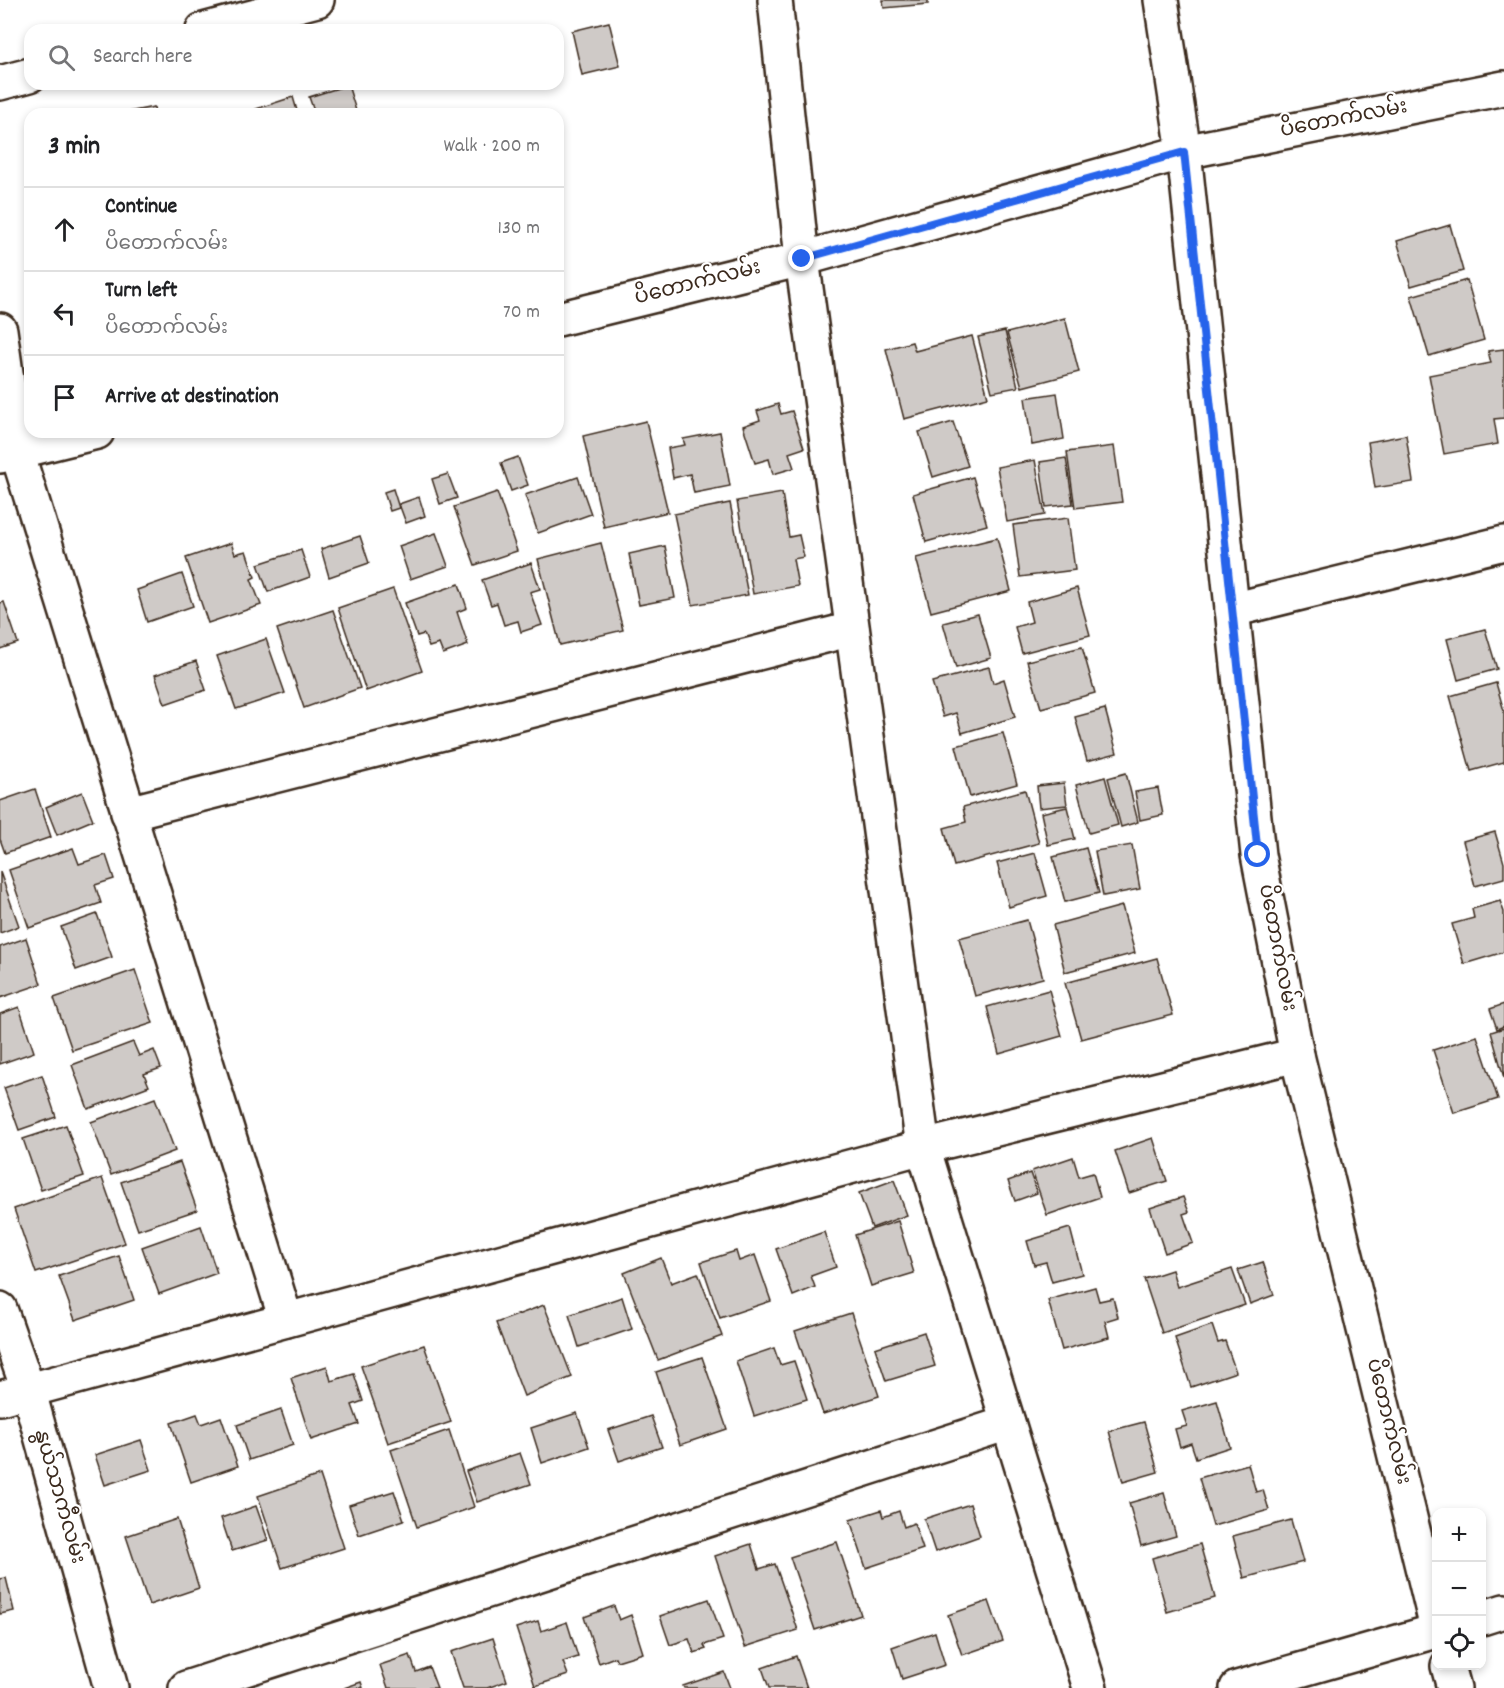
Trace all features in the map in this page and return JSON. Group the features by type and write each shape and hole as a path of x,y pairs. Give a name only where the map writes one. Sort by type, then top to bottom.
{"street":[{"path":"226,24 317,0"},
{"path":"775,0 802,259 923,1147 1090,1688"},
{"name":"ပိတောက်လမ်း","path":"1161,0 1184,152 1258,855 1297,1055 1435,1616"},
{"path":"0,83 24,77"},
{"name":"ပိတောက်လမ်း","path":"564,318 802,259 1184,152 1504,88"},
{"path":"0,330 8,454 128,813 286,1320"},
{"path":"8,454 73,438"},
{"path":"1232,610 1504,543"},
{"path":"128,813 852,629"},
{"path":"14,1394 923,1147 1297,1055"},
{"name":"နွယ်သာကီလမ်း","path":"0,1309 14,1394 111,1688"},
{"path":"186,1688 1008,1422"},
{"path":"1486,1617 1504,1611"},
{"path":"1237,1688 1432,1632"},
{"path":"1449,1670 1454,1688"}],"building":[{"path":"883,0 928,0 928,4 884,8"},
{"path":"609,22 620,66 582,75 572,31"},
{"path":"332,90 350,90 355,108 313,108 309,97"},
{"path":"293,97 296,108 259,108"},
{"path":"1450,225 1463,271 1411,286 1397,241"},
{"path":"1467,280 1484,340 1429,356 1411,296"},
{"path":"1065,318 1079,372 1022,387 1007,333"},
{"path":"1005,331 1018,387 992,392 978,337"},
{"path":"972,336 988,397 904,419 886,349 912,342 915,351"},
{"path":"1504,349 1504,418 1494,419 1498,444 1444,454 1429,375 1491,363 1488,351"},
{"path":"1057,393 1064,439 1032,445 1025,398"},
{"path":"778,404 781,414 792,411 804,448 789,453 794,468 773,474 769,459 755,463 743,426 760,420 757,411"},
{"path":"646,421 668,512 604,527 583,436"},
{"path":"953,422 968,466 933,477 919,432"},
{"path":"720,432 730,486 694,493 690,474 673,478 668,448 685,445 683,439"},
{"path":"1406,435 1413,482 1375,488 1368,442"},
{"path":"1114,446 1122,502 1075,508 1067,452"},
{"path":"518,457 528,485 511,491 501,463"},
{"path":"1066,458 1073,504 1046,507 1040,462"},
{"path":"1035,460 1045,515 1007,522 997,467"},
{"path":"448,474 457,498 440,504 432,479"},
{"path":"578,477 591,514 538,533 525,495"},
{"path":"973,477 987,525 926,542 913,494"},
{"path":"393,489 399,508 390,511 384,492"},
{"path":"497,492 517,551 475,565 454,507"},
{"path":"782,493 789,537 799,535 804,557 793,559 798,586 753,594 737,501"},
{"path":"419,497 425,516 406,523 399,504"},
{"path":"730,503 748,595 693,605 674,514"},
{"path":"1068,518 1075,570 1020,577 1013,525"},
{"path":"436,533 448,566 410,579 399,546"},
{"path":"360,536 369,563 329,577 321,549"},
{"path":"997,538 1011,591 931,612 916,558"},
{"path":"231,543 235,554 246,551 255,577 251,579 261,605 208,623 186,558"},
{"path":"601,543 623,630 560,645 538,559"},
{"path":"665,546 675,598 639,605 629,554"},
{"path":"301,550 310,577 268,592 258,564"},
{"path":"531,563 540,589 530,592 542,625 521,632 518,621 504,625 497,603 491,605 482,580"},
{"path":"182,574 193,606 147,622 137,590"},
{"path":"459,584 467,608 457,612 468,645 443,654 439,644 429,647 424,634 417,636 405,603"},
{"path":"1077,588 1090,635 1022,653 1015,627 1032,622 1027,602"},
{"path":"393,589 422,671 366,691 338,608"},
{"path":"4,602 18,643 0,649 0,603"},
{"path":"333,610 360,688 304,708 277,629"},
{"path":"978,614 991,658 956,668 943,623"},
{"path":"1485,629 1497,669 1458,680 1447,639"},
{"path":"266,639 285,693 236,709 217,656"},
{"path":"1082,647 1095,693 1041,708 1027,661"},
{"path":"196,661 206,690 165,704 155,675"},
{"path":"989,667 993,683 1004,679 1015,717 962,733 956,713 943,717 932,682"},
{"path":"1496,683 1504,711 1504,762 1471,771 1450,696"},
{"path":"1105,709 1117,753 1087,761 1075,717"},
{"path":"1003,733 1017,784 970,797 956,746"},
{"path":"1126,773 1138,822 1121,827 1108,778"},
{"path":"1105,777 1118,825 1089,833 1076,785"},
{"path":"1064,783 1067,805 1039,808 1037,786"},
{"path":"1158,788 1163,815 1140,820 1135,792"},
{"path":"35,789 51,837 5,853 0,839 0,801"},
{"path":"1025,790 1039,843 954,866 944,828 966,822 963,807"},
{"path":"82,792 93,820 57,835 46,807"},
{"path":"1067,807 1075,839 1048,845 1041,813"},
{"path":"1495,832 1504,863 1504,878 1475,886 1463,841"},
{"path":"1132,845 1140,889 1103,896 1095,851"},
{"path":"73,848 79,864 106,855 114,879 95,885 101,903 29,928 9,870"},
{"path":"1086,848 1099,893 1065,902 1053,857"},
{"path":"1035,853 1047,896 1009,907 997,863"},
{"path":"0,872 19,926 0,933"},
{"path":"1500,901 1504,912 1504,952 1464,964 1452,924 1474,918 1472,909"},
{"path":"1122,906 1135,953 1065,972 1053,925"},
{"path":"97,914 112,957 76,970 61,927"},
{"path":"1027,920 1043,978 975,996 959,938"},
{"path":"26,938 41,984 0,998 0,947"},
{"path":"1157,958 1173,1015 1081,1039 1065,983"},
{"path":"135,970 153,1023 72,1050 54,998"},
{"path":"1049,990 1062,1036 999,1054 987,1007"},
{"path":"1504,1004 1504,1026 1497,1029 1490,1009"},
{"path":"19,1007 34,1052 0,1064 0,1014"},
{"path":"1504,1028 1504,1078 1491,1032"},
{"path":"1477,1036 1498,1099 1454,1113 1433,1050"},
{"path":"133,1042 139,1056 154,1050 161,1068 144,1074 149,1086 88,1109 72,1065"},
{"path":"42,1075 56,1117 19,1130 4,1088"},
{"path":"155,1098 175,1151 111,1175 91,1122"},
{"path":"66,1125 84,1176 41,1190 23,1139"},
{"path":"1153,1138 1167,1181 1129,1193 1115,1151"},
{"path":"1073,1157 1079,1177 1093,1173 1100,1197 1047,1215 1032,1171"},
{"path":"180,1162 197,1210 138,1230 121,1182"},
{"path":"1030,1173 1037,1193 1015,1201 1008,1181"},
{"path":"102,1178 125,1243 36,1273 14,1209"},
{"path":"894,1180 907,1215 872,1228 859,1193"},
{"path":"1183,1197 1189,1212 1183,1214 1193,1243 1165,1253 1150,1208"},
{"path":"898,1221 914,1273 871,1286 855,1235"},
{"path":"201,1226 217,1273 159,1294 142,1247"},
{"path":"1070,1228 1082,1274 1052,1282 1046,1262 1034,1265 1027,1241"},
{"path":"824,1232 836,1267 811,1276 815,1287 793,1296 776,1249"},
{"path":"736,1251 739,1261 755,1255 771,1301 720,1318 701,1262"},
{"path":"119,1256 134,1300 75,1320 59,1276"},
{"path":"661,1258 671,1283 698,1273 722,1336 658,1360 624,1273"},
{"path":"1263,1262 1274,1295 1250,1304 1238,1270"},
{"path":"1232,1269 1245,1305 1162,1333 1144,1279 1172,1270 1177,1287"},
{"path":"1095,1287 1099,1301 1113,1298 1118,1317 1105,1321 1109,1337 1062,1350 1048,1300"},
{"path":"622,1297 632,1329 579,1347 569,1315"},
{"path":"544,1305 572,1377 524,1396 496,1323"},
{"path":"851,1313 879,1396 823,1414 795,1331"},
{"path":"1212,1325 1218,1343 1225,1341 1236,1372 1191,1387 1175,1338"},
{"path":"924,1332 935,1366 886,1381 875,1348"},
{"path":"424,1345 451,1422 388,1443 361,1366"},
{"path":"774,1348 780,1365 794,1361 807,1399 754,1416 736,1361"},
{"path":"702,1357 727,1429 680,1445 656,1372"},
{"path":"327,1366 331,1381 354,1374 363,1401 352,1405 359,1424 311,1440 291,1378"},
{"path":"1217,1401 1230,1447 1196,1458 1191,1443 1180,1447 1175,1429 1187,1426 1182,1411"},
{"path":"281,1410 293,1445 249,1460 237,1425"},
{"path":"577,1413 589,1447 542,1463 531,1428"},
{"path":"197,1414 201,1424 221,1417 238,1466 191,1482 171,1423"},
{"path":"651,1416 662,1447 619,1461 608,1430"},
{"path":"1144,1422 1158,1472 1123,1482 1109,1431"},
{"path":"449,1430 474,1507 417,1527 391,1450"},
{"path":"141,1440 151,1470 105,1485 95,1455"},
{"path":"520,1453 531,1484 477,1502 466,1471"},
{"path":"1248,1464 1256,1492 1263,1490 1269,1510 1213,1526 1199,1478"},
{"path":"320,1475 344,1548 282,1568 258,1496"},
{"path":"394,1491 404,1520 359,1535 349,1505"},
{"path":"1164,1493 1176,1536 1141,1546 1129,1503"},
{"path":"970,1504 980,1536 935,1552 924,1519"},
{"path":"256,1506 268,1540 232,1551 221,1518"},
{"path":"881,1510 883,1517 899,1511 904,1527 914,1523 923,1549 866,1568 850,1520"},
{"path":"177,1519 199,1588 149,1605 126,1536"},
{"path":"1291,1520 1303,1562 1244,1578 1233,1536"},
{"path":"837,1542 861,1615 815,1630 790,1557"},
{"path":"751,1544 759,1569 775,1564 798,1630 745,1647 715,1556"},
{"path":"1200,1544 1215,1598 1167,1612 1152,1558"},
{"path":"6,1578 14,1611 0,1614 0,1579"},
{"path":"709,1599 723,1639 704,1645 706,1649 694,1653 689,1639 670,1645 660,1616"},
{"path":"989,1601 1003,1641 962,1655 948,1615"},
{"path":"614,1606 619,1620 631,1615 643,1653 617,1661 615,1657 599,1663 584,1617"},
{"path":"538,1621 541,1631 567,1622 578,1657 563,1662 568,1675 535,1686 516,1628"},
{"path":"935,1632 945,1665 902,1679 892,1647"},
{"path":"493,1638 507,1681 487,1688 463,1688 451,1652"},
{"path":"410,1655 416,1672 429,1667 437,1688 388,1688 380,1665"},
{"path":"796,1656 807,1688 769,1688 762,1668"},
{"path":"724,1672 730,1688 684,1688 683,1686"},
{"path":"361,1682 363,1688 344,1688"}],"route":[{"path":"802,259 1184,152 1258,855"}]}
